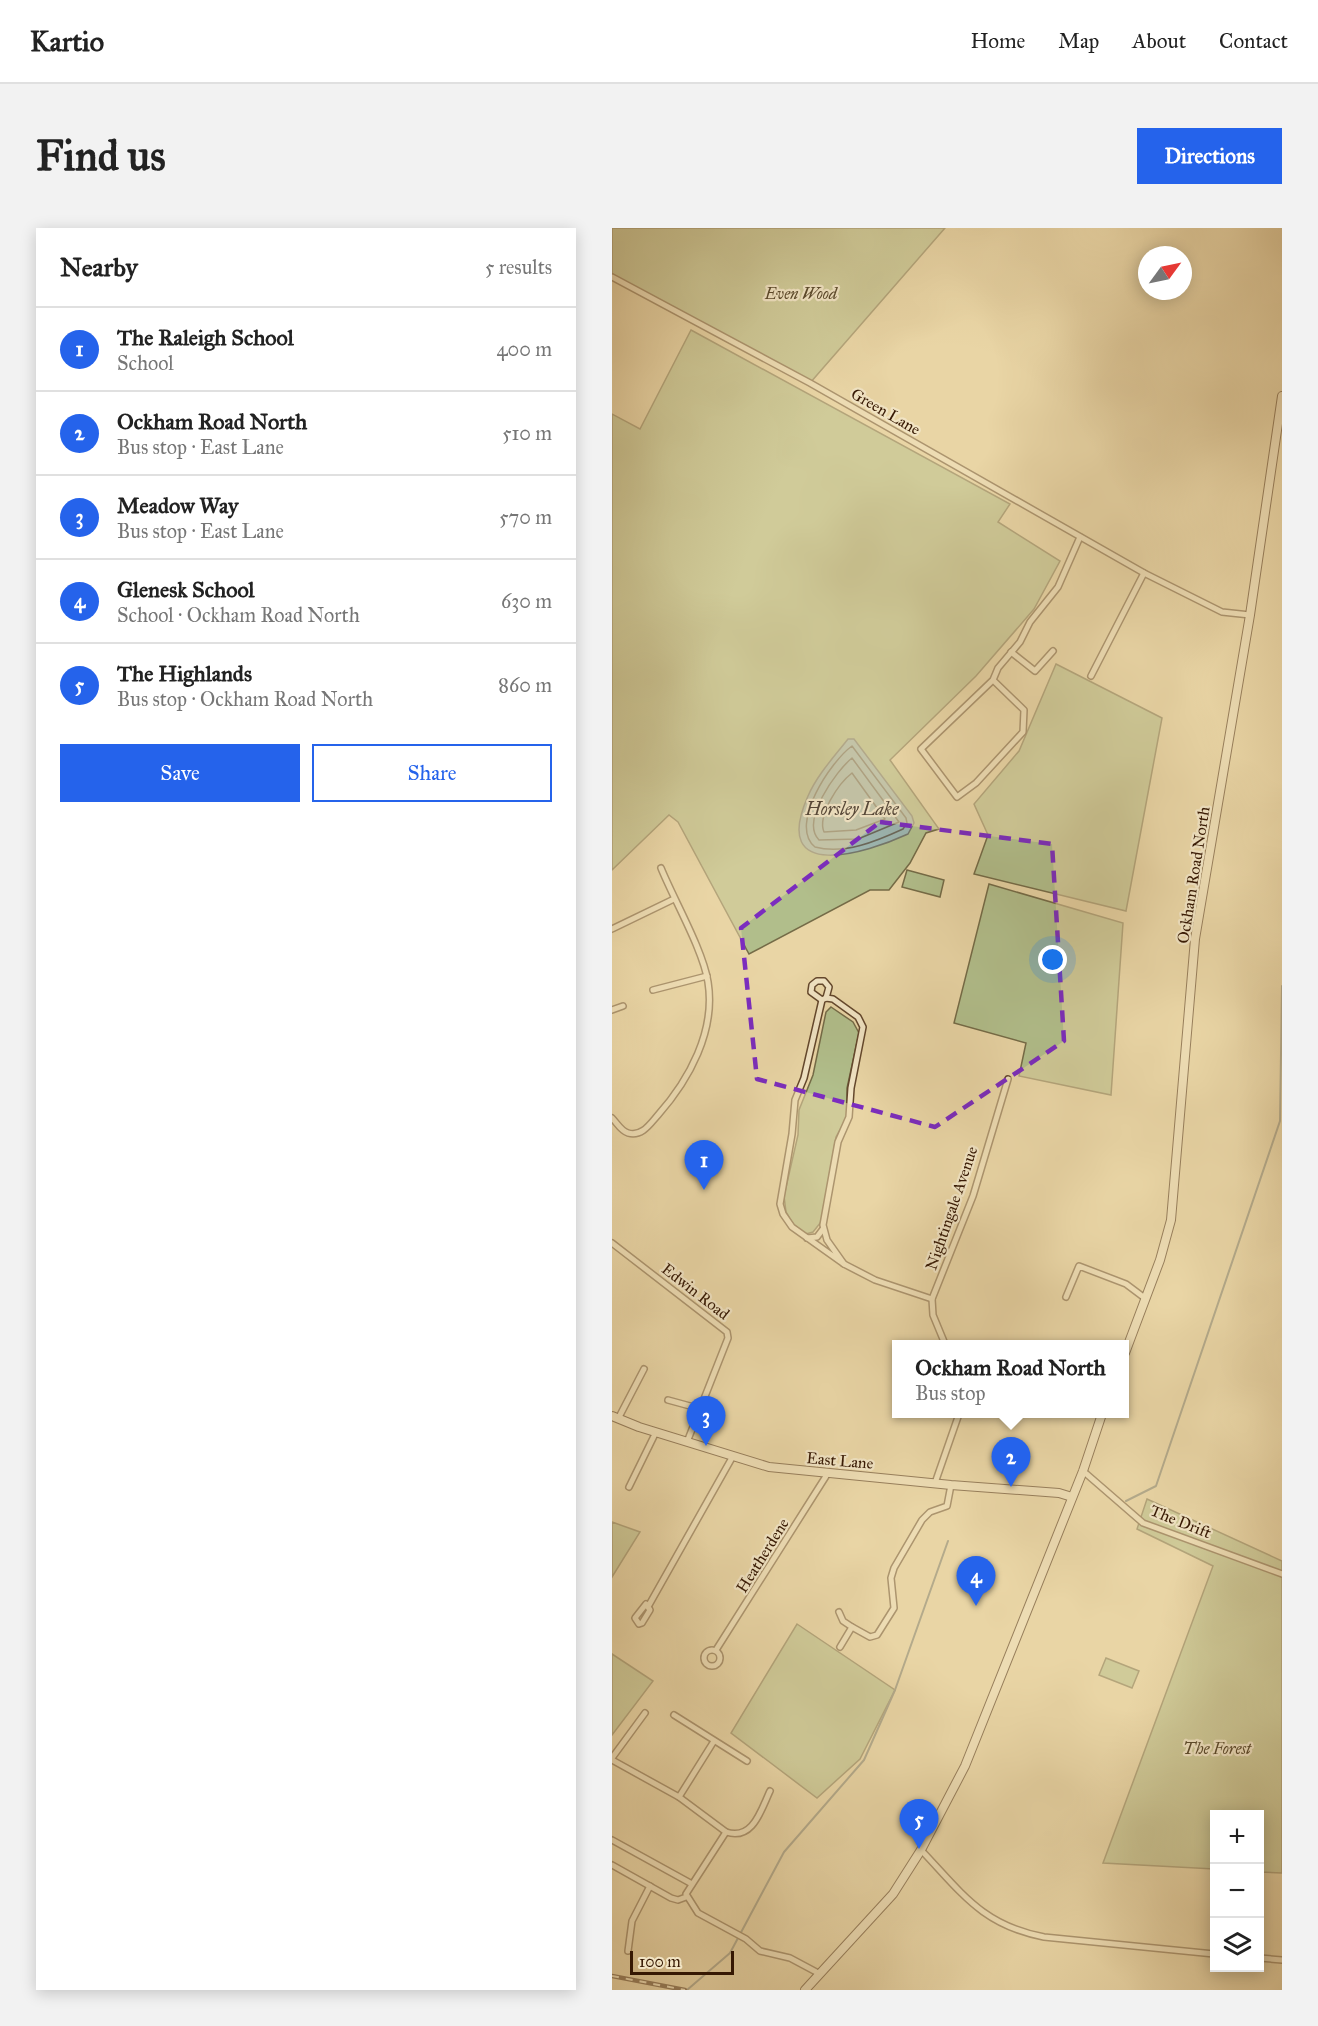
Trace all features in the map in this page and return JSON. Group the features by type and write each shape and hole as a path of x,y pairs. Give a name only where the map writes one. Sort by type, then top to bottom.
{"main road":[{"name":"Ockham Road North","path":"1129,1343 1146,1299 1171,1220 1195,939 1250,615 1282,396"},
{"name":"East Lane","path":"615,1417 769,1467 1059,1493 1072,1497"},
{"path":"805,1990 893,1894 921,1850 965,1766 1083,1471 1100,1418"}],"street":[{"name":"Green Lane","path":"612,278 810,383 1144,573 1222,612 1250,615"},
{"path":"993,680 1024,710 1023,732 976,783 957,797 921,749 993,680 998,668 1030,622 1058,587 1080,537"},
{"path":"1091,676 1144,573"},
{"path":"1011,652 1035,671 1053,651"},
{"path":"612,1118 626,1132 638,1133 648,1126 675,1095 696,1058 705,1028 709,993 706,976 662,868"},
{"path":"612,929 674,899"},
{"path":"653,990 706,976"},
{"path":"806,1237 817,1238 822,1232 838,1142 849,1117 850,1088 863,1027 858,1017 833,999 824,999 807,1070 795,1101 792,1134 780,1195 781,1209 785,1219 806,1237 844,1264 875,1281 932,1299 933,1315 943,1340"},
{"path":"612,1010 623,1006"},
{"name":"Nightingale Avenue","path":"932,1299 965,1218 1008,1079"},
{"path":"823,1225 827,1240 844,1264"},
{"name":"Edwin Road","path":"612,1243 727,1332 728,1338 687,1442"},
{"path":"1066,1297 1079,1266 1126,1284 1146,1299"},
{"path":"615,1417 644,1369"},
{"path":"668,1400 700,1409"},
{"path":"935,1483 957,1418"},
{"path":"629,1487 656,1432"},
{"path":"649,1605 733,1456"},
{"name":"The Drift","path":"1083,1471 1143,1523 1282,1574"},
{"name":"Heatherdene","path":"716,1650 828,1473"},
{"path":"838,1612 843,1621 870,1637 880,1631 895,1604 891,1582 892,1571 922,1520 930,1512 947,1506 951,1485"},
{"path":"840,1647 852,1627"},
{"path":"645,1713 612,1759 679,1797 726,1832 744,1833 754,1825 770,1791"},
{"path":"674,1715 747,1761"},
{"path":"679,1797 714,1741"},
{"path":"612,1865 678,1900 686,1897 726,1832"},
{"path":"612,1840 692,1884"},
{"path":"921,1850 983,1914 1011,1929 1044,1938 1210,1954"},
{"path":"628,1951 632,1921 650,1886"},
{"path":"686,1897 698,1913 736,1933 760,1951 790,1958 820,1974"},
{"path":"1264,1958 1282,1960"}],"highlighted area":[{"path":"880,822 1052,844 1064,1041 935,1127 757,1079 741,928"}],"green space":[{"name":"Even Wood","path":"612,228 945,228 810,383 612,277"},
{"path":"691,330 1010,504 998,522 1060,561 1034,609 976,676 890,760 939,829 926,833 910,863 889,890 870,890 749,954 678,822 669,815 612,870 612,414 640,429"},
{"path":"1056,664 1162,718 1126,911 974,874 988,835 974,804 1019,751"},
{"path":"907,870 944,880 940,897 902,887"},
{"path":"989,884 1123,923 1111,1095 1019,1076 1026,1043 954,1023"},
{"path":"831,1007 853,1022 859,1033 847,1088 847,1117 836,1137 821,1222 813,1232 806,1234 793,1224 786,1212 784,1196 798,1135 799,1110 813,1075 826,1012"},
{"name":"The Forest","path":"1147,1499 1282,1561 1282,1873 1264,1872 1264,1810 1210,1810 1210,1869 1103,1863 1213,1566 1137,1529"},
{"path":"612,1522 640,1532 612,1577"},
{"path":"797,1624 895,1690 860,1759 817,1798 731,1733"},
{"path":"612,1654 653,1681 612,1735"},
{"path":"1106,1658 1139,1671 1132,1688 1099,1675"}],"water":[{"name":"Horsley Lake","path":"848,739 854,739 912,816 914,823 908,834 870,848 848,854 828,855 812,852 801,842 799,824 812,788"}],"waterway":[{"path":"1126,1501 1156,1486 1280,1121 1282,986"},
{"path":"687,1990 730,1953 784,1852 864,1760 895,1690 948,1541"}],"railway":[{"path":"612,1976 685,1990"}],"place":[{"name":"The Raleigh School","path":"704,1190"},
{"name":"Meadow Way","path":"706,1446"},
{"name":"Ockham Road North","path":"1011,1487"},
{"name":"Glenesk School","path":"976,1606"},
{"name":"The Highlands","path":"919,1849"}]}
